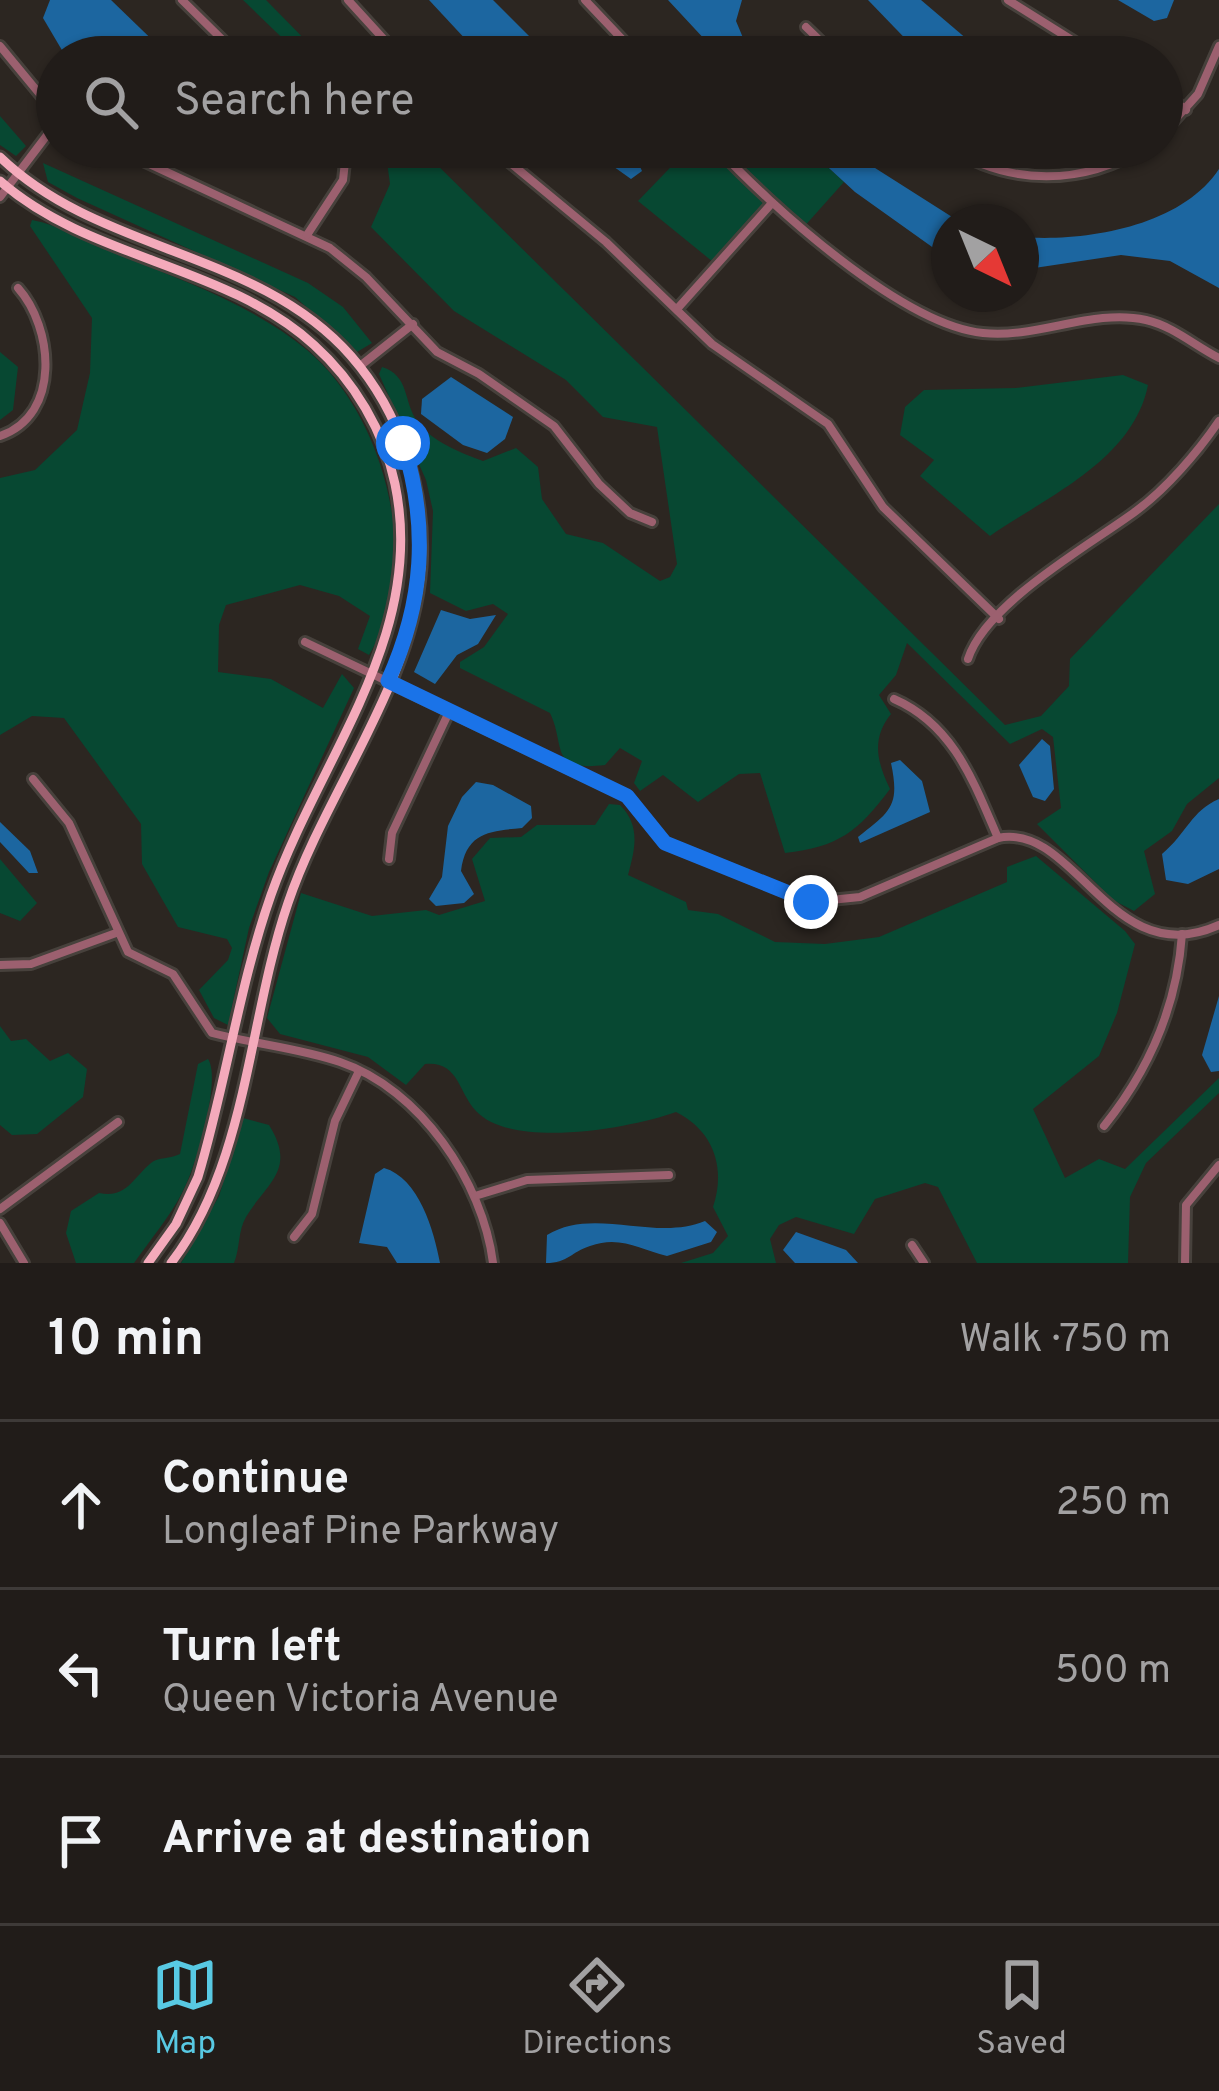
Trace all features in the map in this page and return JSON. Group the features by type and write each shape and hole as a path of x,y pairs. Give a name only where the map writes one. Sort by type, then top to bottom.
{"main road":[{"path":"0,157 64,203 266,287 316,322 360,366 403,443 420,526 415,605 388,681 299,873 215,1183 171,1263"},
{"path":"3,189 57,218 257,304 294,328 345,378 386,450 402,527 399,597 372,673 282,866 198,1177 176,1224 148,1263"}],"street":[{"path":"182,0 219,36"},
{"path":"348,0 381,36"},
{"path":"585,0 619,36"},
{"path":"1008,0 1065,36"},
{"path":"806,27 816,36"},
{"path":"0,46 36,95"},
{"path":"1183,113 1219,46"},
{"path":"3,189 36,149"},
{"path":"159,168 307,235 366,277 436,352 479,374 554,426 599,484 630,513 652,522"},
{"path":"307,235 343,180 344,168"},
{"path":"516,168 581,220 733,360 828,424 883,507 999,619"},
{"path":"737,168 772,203 882,286 948,326 998,334 1140,319 1219,358"},
{"path":"993,168 1044,177 1100,168"},
{"path":"676,309 772,203"},
{"path":"0,436 31,414 46,357 38,315 17,288"},
{"path":"360,366 413,324"},
{"path":"968,659 999,619 1052,566 1146,502 1219,421"},
{"path":"304,642 627,796 665,843 811,902 860,897 998,838 1019,835 1041,845 1122,917 1152,930 1182,934 1219,925"},
{"path":"894,699 913,707 963,756 998,838"},
{"path":"389,859 392,833 449,712"},
{"path":"33,778 77,837 128,952 173,974 205,1027 233,1039 359,1071 419,1117 475,1196 493,1263"},
{"path":"0,965 32,964 116,933"},
{"path":"1104,1126 1136,1085 1160,1037 1180,964 1182,934"},
{"path":"295,1237 313,1214 335,1121 359,1071"},
{"path":"0,1209 118,1122"},
{"path":"1185,1263 1186,1205 1219,1165"},
{"path":"475,1196 527,1180 669,1175"},
{"path":"0,1222 24,1263"},
{"path":"912,1245 925,1263"}],"green space":[{"path":"243,0 266,0 301,36 280,36"},
{"path":"0,116 26,146 16,156 0,145"},
{"path":"44,168 54,168 308,283 343,307 372,343 357,352 295,297 48,182"},
{"path":"388,168 440,168 1005,725 1041,716 1069,686 1070,659 1219,504 1219,778 1187,804 1172,831 1144,851 1155,894 1134,911 1113,900 1037,824 1061,808 1053,737 1042,729 1010,744 907,643 896,675 879,695 891,714 878,751 890,789 845,835 819,847 785,853 760,773 739,774 698,802 663,775 640,791 634,783 642,761 620,748 605,765 567,760 550,713 460,668 460,662 484,647 508,614 493,604 466,611 430,593 433,511 426,480 379,374 382,367 397,376 417,421 438,440 483,461 516,448 538,467 542,499 566,534 603,543 660,581 670,577 677,564 657,427 603,417 566,380 454,311 371,227 390,184"},
{"path":"670,168 829,168 844,182 802,229 773,204 718,266 638,201"},
{"path":"32,220 213,293 307,350 334,378 357,413 376,452 388,493 395,537 394,579 386,619 369,655 358,649 370,616 339,596 300,585 226,605 219,625 218,672 271,679 323,708 342,674 354,688 269,872 249,928 228,1025 214,1018 199,990 228,960 232,948 227,939 178,927 142,864 141,824 64,718 32,716 0,735 0,478 35,470 77,430 90,373 92,318 30,226"},
{"path":"0,352 18,367 13,410 0,420"},
{"path":"1123,375 1148,385 1125,435 1085,474 990,536 920,476 934,460 900,435 905,407 924,390 1015,388"},
{"path":"609,804 620,805 634,830 628,875 686,902 688,910 718,914 775,942 825,944 879,937 1007,882 1007,867 1036,856 1125,931 1135,944 1117,1013 1099,1056 1033,1109 1065,1178 1099,1159 1125,1169 1219,1078 1219,1093 1146,1163 1130,1197 1128,1263 977,1263 938,1187 925,1183 875,1199 854,1234 796,1217 779,1225 770,1239 776,1263 681,1263 713,1253 728,1236 713,1207 718,1178 714,1152 700,1129 676,1112 603,1129 516,1130 476,1111 445,1067 425,1064 406,1085 368,1057 280,1034 267,1018 301,893 372,916 426,910 439,915 485,901 472,859 490,838 521,837 537,825 595,825"},
{"path":"0,859 37,903 20,921 0,913"},
{"path":"0,1026 11,1041 26,1039 50,1061 68,1053 87,1069 83,1097 37,1134 12,1135 0,1125"},
{"path":"208,1059 212,1085 200,1146 171,1211 134,1263 76,1263 66,1233 71,1211 99,1193 123,1190 154,1161 180,1154 198,1064"},
{"path":"243,1118 269,1125 280,1153 276,1175 243,1222 234,1263 181,1263 219,1196"}],"water":[{"path":"50,0 111,0 148,36 54,36 43,18"},
{"path":"429,0 493,0 529,36 462,36"},
{"path":"668,0 742,0 736,21 742,36 701,36"},
{"path":"868,0 921,0 963,36 903,36"},
{"path":"1118,0 1174,0 1167,18 1154,21"},
{"path":"616,168 641,168 631,179"},
{"path":"829,168 875,168 932,204 931,246"},
{"path":"1219,169 1219,288 1170,261 1121,255 1039,267 1039,238 1129,227 1181,205"},
{"path":"451,377 513,417 505,439 487,453 463,445 421,414 422,399"},
{"path":"441,610 470,619 496,615 478,644 457,655 435,684 414,672"},
{"path":"1042,739 1050,746 1054,789 1045,801 1033,797 1019,765"},
{"path":"900,760 922,781 930,812 860,843 858,837 890,806 894,789 891,763"},
{"path":"476,782 493,785 531,806 532,818 522,828 474,841 461,871 474,894 464,903 436,906 429,899 442,877 448,826 462,797"},
{"path":"1219,799 1219,869 1188,884 1166,880 1162,854 1202,810"},
{"path":"0,822 30,851 38,873 29,873 0,842"},
{"path":"1219,996 1219,1071 1211,1072 1202,1055"},
{"path":"384,1168 416,1194 440,1263 397,1263 387,1247 359,1243 375,1174"},
{"path":"705,1221 717,1232 711,1242 667,1256 611,1242 546,1263 547,1235 565,1227 604,1223 666,1228"},
{"path":"796,1232 846,1250 858,1263 795,1263 783,1250"}],"route":[{"path":"403,443 417,500 421,560 411,625 388,681 627,796 665,843 811,902"}]}
